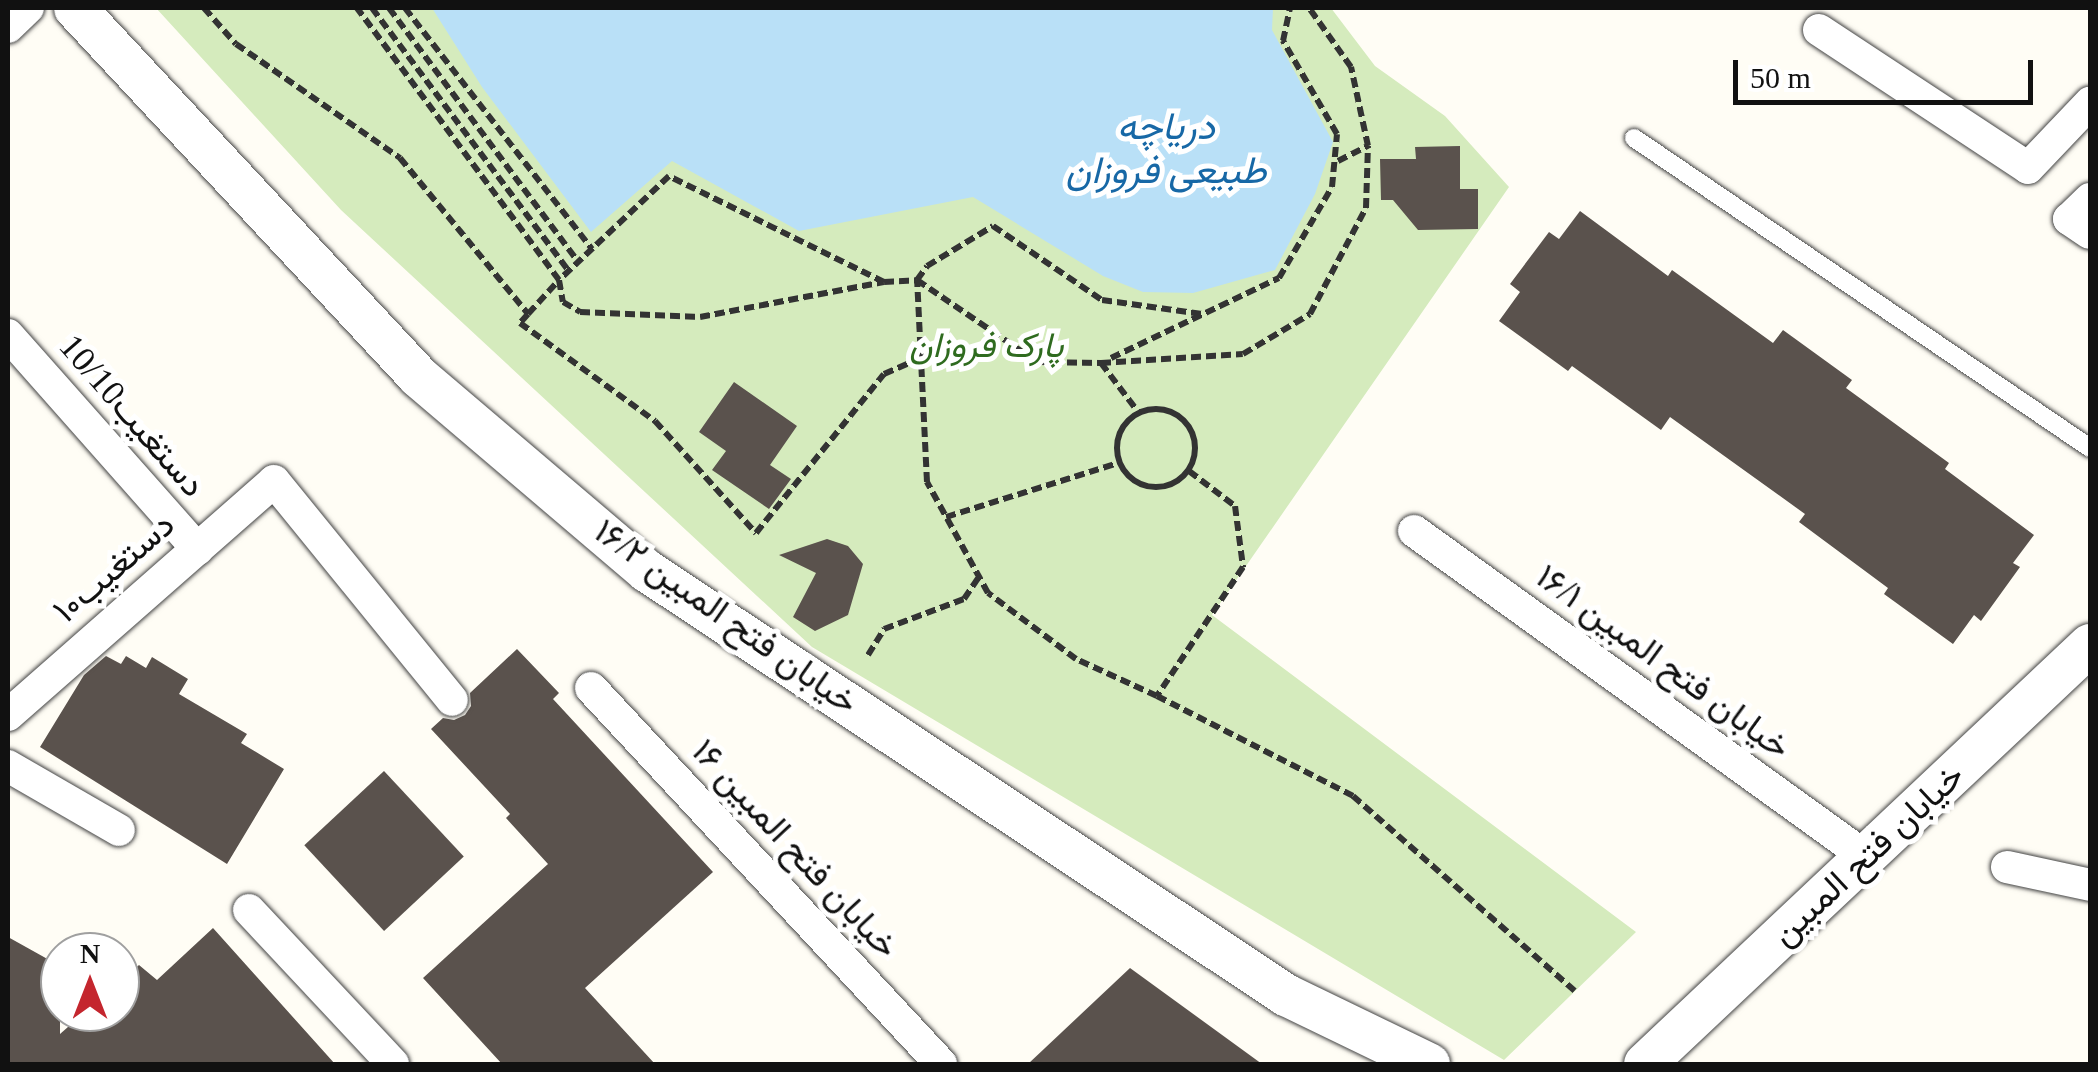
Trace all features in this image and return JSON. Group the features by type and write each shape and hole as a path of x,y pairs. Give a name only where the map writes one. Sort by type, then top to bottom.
{"street":[{"path":"8,27 28,8"},
{"name":"خیابان فتح المبین ۱۶/۲","path":"75,8 419,377 647,572 1286,995 1429,1064"},
{"path":"1819,30 2028,168 2090,103"},
{"path":"2090,199 2069,219 2090,232"},
{"name":"10/10دستغیب","path":"8,336 196,550"},
{"name":"دستغیب۱۰","path":"8,714 274,482 452,700"},
{"name":"خیابان فتح المبین ۱۶/۱","path":"1414,532 1866,857"},
{"name":"خیابان فتح المبین","path":"1645,1064 2090,645"},
{"name":"خیابان فتح المبین ۱۶","path":"591,688 941,1064"},
{"path":"8,766 118,830"},
{"path":"2007,867 2090,885"},
{"path":"249,910 393,1064"}],"lane":[{"path":"1634,138 2090,448"}],"path":[{"path":"204,8 236,44 400,158 528,314"},
{"path":"356,8 559,280 563,302 580,312 700,317 884,282 917,280 1037,362 1100,363 1243,354 1310,314 1366,208 1368,146 1351,66 1309,8"},
{"path":"372,8 569,271"},
{"path":"389,8 578,262"},
{"path":"405,8 592,249"},
{"path":"1100,363 1279,278 1332,187 1337,134 1283,41 1290,8"},
{"path":"1337,162 1368,146"},
{"path":"884,282 669,176 559,280 520,323 655,421 756,533 884,374 921,358"},
{"path":"1202,314 1102,300 993,226 927,266 917,280 926,482 988,593 1076,659 1353,796 1574,991"},
{"path":"1100,363 1139,413"},
{"path":"1165,410 1187,423 1196,447 1188,471 1180,480 1155,488 1131,478 1118,464 1120,431 1139,413 1165,410"},
{"path":"946,518 1118,464"},
{"path":"1157,696 1243,567 1235,506 1188,471"},
{"path":"868,655 884,629 964,599 979,577"}],"green space":[{"name":"پارک فروزان","path":"156,8 1331,8 1375,66 1445,116 1509,187 1212,615 1636,932 1504,1060 812,647 341,210"}],"water":[{"name":"دریاچه طبیعی فروزان","path":"432,8 1273,8 1272,30 1333,142 1315,194 1275,270 1193,293 1143,292 1103,276 973,197 799,231 672,161 591,232 482,87"}],"building":[{"path":"1460,146 1460,189 1478,189 1478,229 1418,230 1393,200 1381,200 1380,159 1416,159 1415,147"},
{"path":"1580,211 1668,276 1672,270 1773,343 1783,330 1852,380 1846,388 1949,463 1945,469 2034,535 2013,563 2020,567 1981,621 1974,615 1953,644 1884,594 1888,588 1799,522 1805,514 1670,417 1661,430 1572,366 1568,371 1499,321 1520,292 1510,284 1549,232 1559,239"},
{"path":"734,382 797,426 770,465 791,479 769,509 712,470 726,451 699,432"},
{"path":"827,539 848,546 863,564 848,615 815,631 793,617 816,573 779,555"},
{"path":"517,649 559,693 553,699 713,872 585,988 655,1064 502,1064 423,978 548,864 506,818 510,814 431,729 443,718 454,720 465,715 471,706 470,693"},
{"path":"106,656 121,664 126,656 146,668 152,657 188,679 179,694 247,734 241,743 284,769 227,864 40,747 84,675"},
{"path":"384,771 464,857 384,931 304,845"},
{"path":"213,928 335,1064 8,1064 8,937 40,955 40,1032 140,1032 140,966 157,980"},
{"path":"1130,968 1262,1064 1028,1064"}]}
